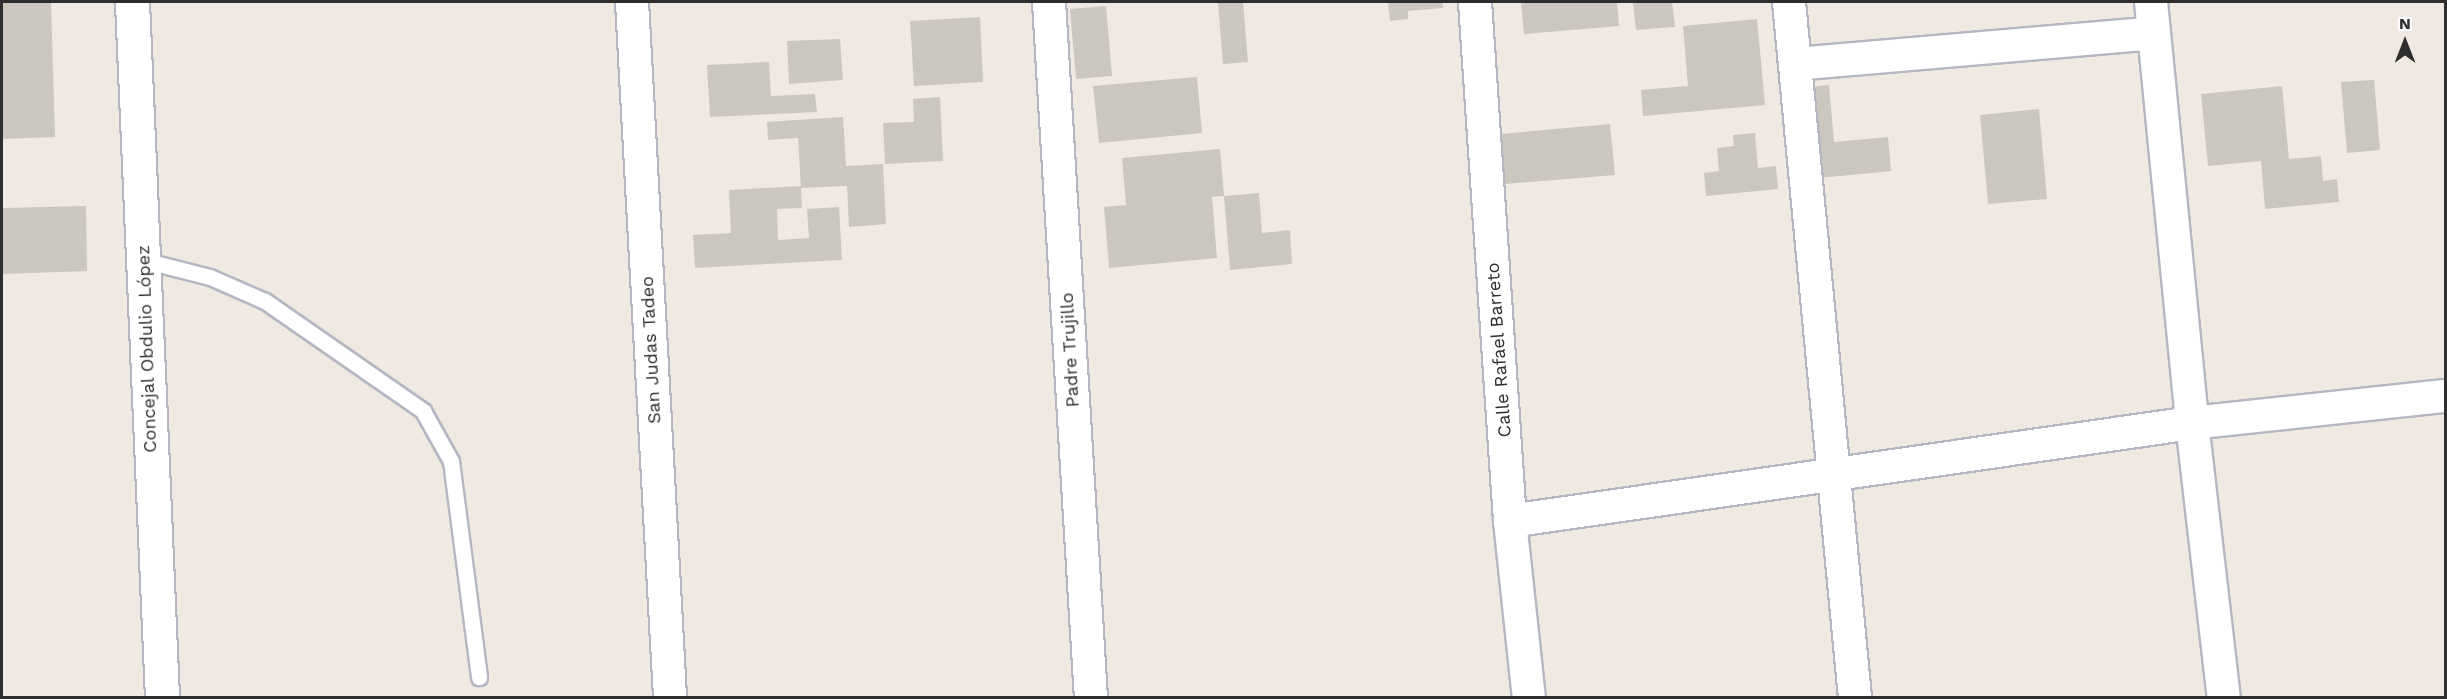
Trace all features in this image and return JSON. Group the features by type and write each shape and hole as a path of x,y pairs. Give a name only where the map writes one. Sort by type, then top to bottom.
{"street":[{"name":"Concejal Obdulio López","path":"132,2 162,698"},
{"name":"San Judas Tadeo","path":"632,2 670,698"},
{"name":"Padre Trujillo","path":"1049,2 1091,698"},
{"name":"Calle Rafael Barreto","path":"1475,2 1510,521 1529,698"},
{"path":"1788,2 1796,64 1855,698"},
{"path":"2151,2 2192,423 2224,698"},
{"path":"1796,64 2154,33"},
{"path":"1510,521 1834,472 2192,423 2445,396"}],"lane":[{"path":"143,260 210,277 265,301 423,411 451,461 478,677"}],"building":[{"path":"51,2 55,137 2,139 2,3"},
{"path":"1218,2 1243,2 1248,62 1223,64"},
{"path":"1388,2 1442,2 1443,8 1408,11 1408,19 1390,21"},
{"path":"1521,2 1617,2 1619,26 1524,34"},
{"path":"1633,2 1672,2 1675,27 1636,30"},
{"path":"1106,6 1112,76 1076,79 1070,9"},
{"path":"980,17 983,82 914,86 910,21"},
{"path":"1757,19 1765,105 1643,116 1641,90 1688,86 1683,26"},
{"path":"840,39 843,80 789,84 787,41"},
{"path":"769,62 771,96 815,94 817,112 710,117 707,65"},
{"path":"1197,77 1202,133 1099,143 1093,86"},
{"path":"2374,80 2380,150 2347,153 2341,82"},
{"path":"1829,85 1834,142 1888,137 1891,171 1819,178 1811,87"},
{"path":"2282,86 2289,159 2321,156 2323,181 2337,179 2339,202 2265,209 2261,161 2208,166 2201,94"},
{"path":"940,97 943,161 885,164 883,123 914,122 913,99"},
{"path":"2039,109 2047,199 1988,204 1980,115"},
{"path":"843,117 846,166 883,164 886,224 849,227 847,186 801,188 798,138 768,140 767,122"},
{"path":"1610,124 1615,175 1505,184 1500,134"},
{"path":"1755,133 1758,168 1776,166 1778,189 1706,196 1704,173 1719,171 1717,148 1734,146 1733,135"},
{"path":"1220,149 1224,196 1212,197 1217,258 1109,268 1104,207 1126,205 1122,158"},
{"path":"801,186 802,208 777,209 778,240 809,238 807,209 839,207 842,260 695,268 693,235 731,233 729,190"},
{"path":"1259,193 1262,233 1290,230 1292,264 1230,270 1224,196"},
{"path":"86,206 87,271 2,274 2,208"}]}
